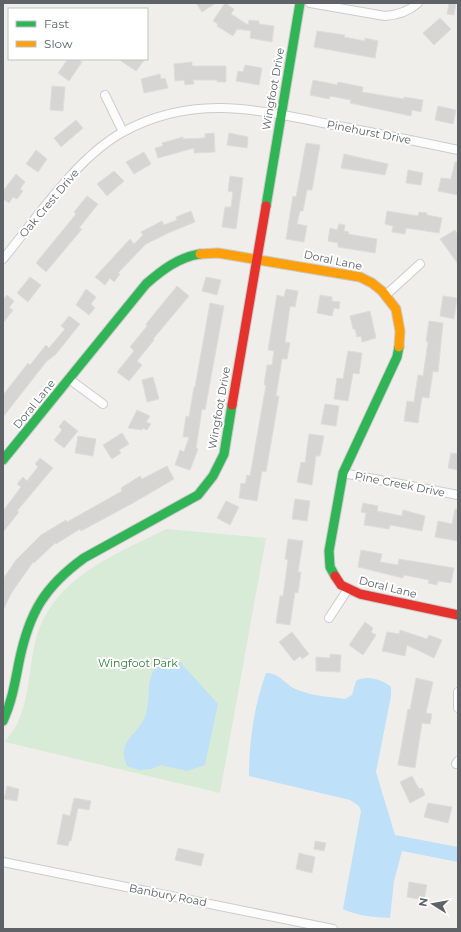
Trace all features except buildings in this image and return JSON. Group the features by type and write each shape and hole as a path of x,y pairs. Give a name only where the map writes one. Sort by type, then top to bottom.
{"street":[{"name":"Wingfoot Drive","path":"3,721 13,696 25,632 32,612 50,586 68,568 84,558 198,495 210,483 218,469 224,454 300,3"},
{"path":"310,3 384,16 396,16 405,13 418,3"},
{"path":"105,95 123,132"},
{"name":"Oak Crest Drive","path":"3,259 72,174 97,151 123,132 166,114 199,108 234,107 280,115"},
{"name":"Pinehurst Drive","path":"280,115 458,150"},
{"name":"Doral Lane","path":"3,460 146,284 172,262 206,252 257,258 360,277 370,281 387,294 396,309 401,327 400,345 397,357 343,473 329,560 336,580 348,589 373,598 458,615"},
{"path":"387,294 420,264"},
{"path":"69,380 103,404"},
{"name":"Pine Creek Drive","path":"343,473 458,495"},
{"path":"329,618 348,589"},
{"path":"458,692 458,708"},
{"name":"Banbury Road","path":"3,862 333,929"}],"green space":[{"name":"Wingfoot Park","path":"166,529 266,538 220,793 5,742 17,725 22,712 36,639 44,618 56,599 88,570 127,548"}],"water":[{"path":"165,658 180,662 218,704 205,765 187,771 161,765 151,769 139,770 127,766 124,757 126,744 143,721 146,714 151,677 158,664"},
{"path":"266,673 275,675 294,688 310,694 345,699 352,695 356,681 360,679 369,678 379,680 391,687 391,696 376,772 395,835 458,847 458,862 402,851 394,881 390,918 360,915 343,909 361,811 359,806 350,800 249,776 253,724 258,698"}],"traffic: fast":[{"path":"266,206 300,3"},
{"path":"3,460 146,284 178,261 200,254"},
{"path":"335,576 330,567 329,551 343,473 397,357 399,347"},
{"path":"3,721 15,684 23,645 33,615 40,602 58,580 84,558 198,495 213,476 224,454 232,405"}],"traffic: slow":[{"path":"200,254 218,253 360,277 372,283 382,291 396,309 400,331 399,347"}],"traffic: jam":[{"path":"232,405 266,206"},
{"path":"335,576 341,585 360,594 458,615"}]}
